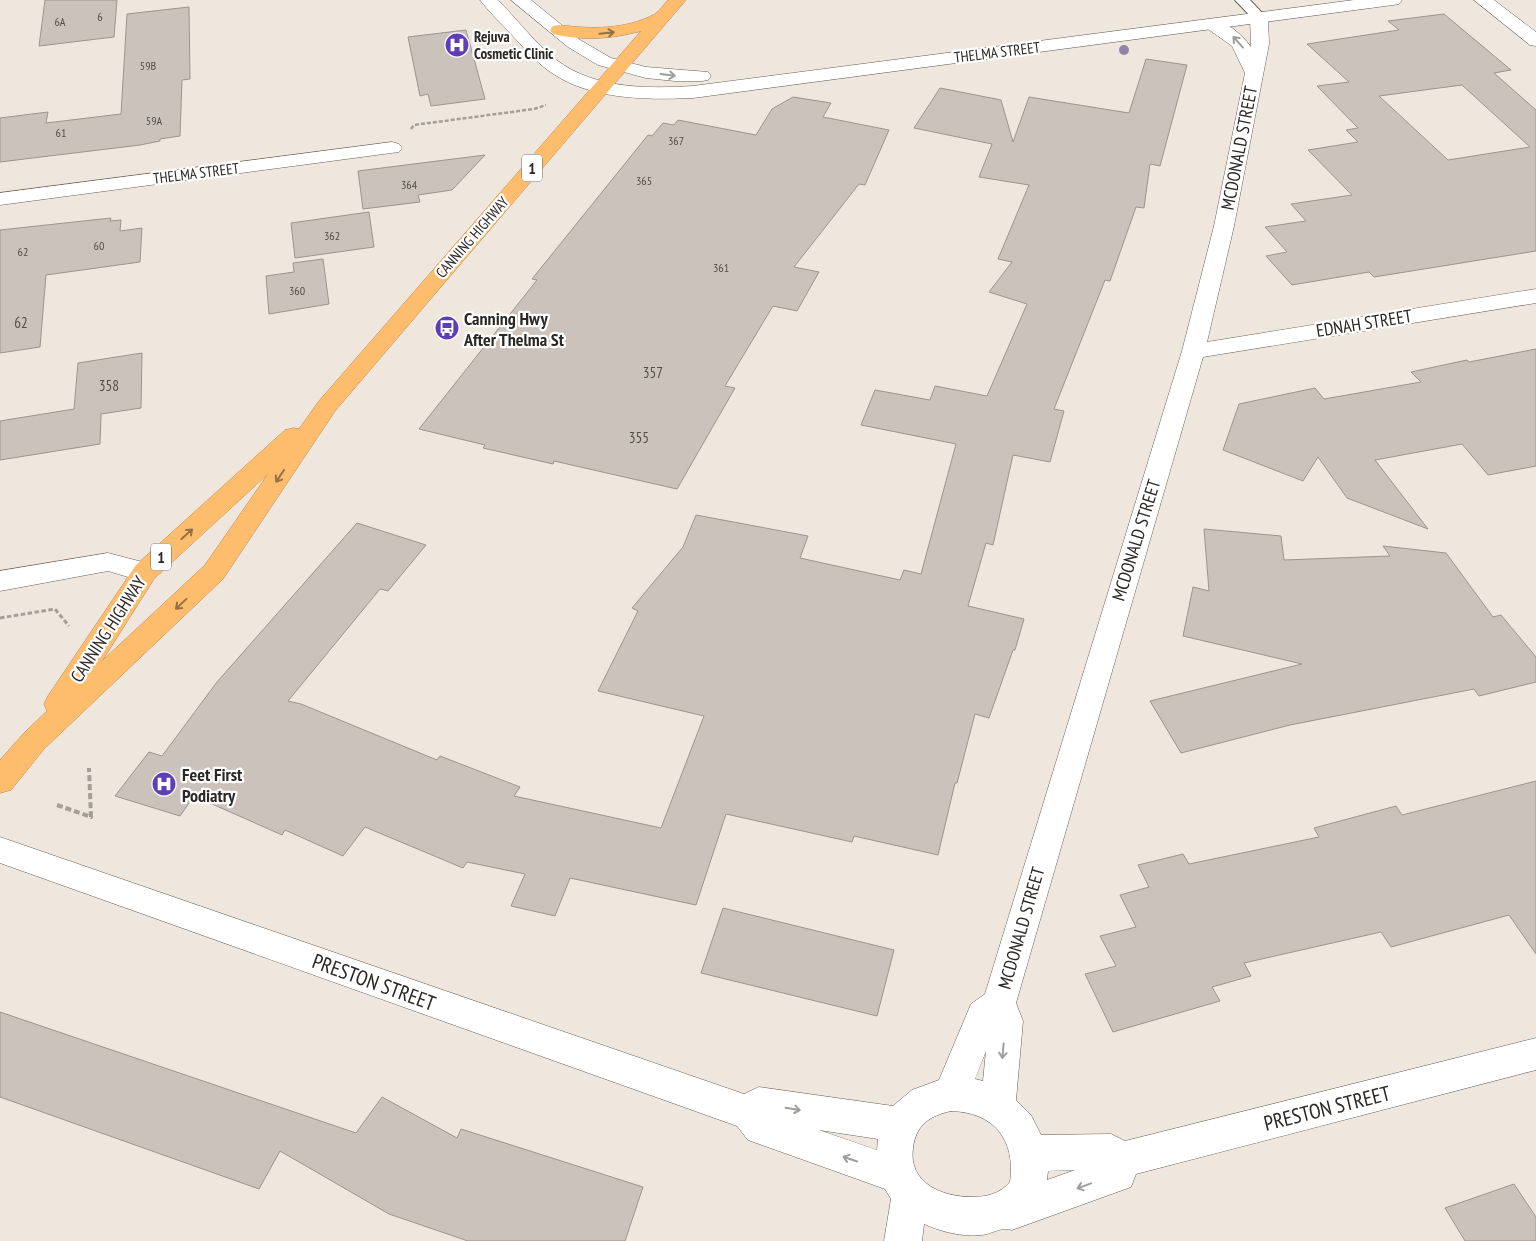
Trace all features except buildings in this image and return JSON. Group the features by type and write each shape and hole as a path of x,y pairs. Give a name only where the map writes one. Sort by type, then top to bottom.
{"highway":[{"name":"CANNING HIGHWAY","path":"0,781 34,741 214,572 327,406 677,0"},
{"path":"559,30 590,35 610,34 632,29 660,18"},
{"name":"CANNING HIGHWAY","path":"34,741 144,572 327,406"}],"street":[{"name":"THELMA STREET","path":"489,0 551,66 567,75 602,86 658,94 693,92 1210,24 1250,8 1393,0"},
{"name":"THELMA STREET","path":"524,3 593,56 620,67 692,77 717,76 1306,0"},
{"path":"1483,0 1536,41"},
{"path":"503,14 524,3"},
{"name":"MCDONALD STREET","path":"951,1094 983,1015 999,1003 1193,351 1224,226 1260,44 1250,8"},
{"name":"MCDONALD STREET","path":"1210,24 1237,39 1248,54 1254,72"},
{"name":"THELMA STREET","path":"0,199 392,148"},
{"name":"EDNAH STREET","path":"1193,351 1536,296"},
{"path":"0,581 108,562 144,572"},
{"name":"PRESTON STREET","path":"0,850 749,1113 761,1128 902,1187"},
{"name":"MCDONALD STREET","path":"998,1107 1006,1021 999,1003"},
{"name":"PRESTON STREET","path":"1118,1161 1536,1054"},
{"path":"903,1241 902,1187 892,1157 900,1125 916,1106 927,1100 951,1094 983,1098 998,1107 1013,1120 1024,1137 1029,1153 1030,1169 1028,1185 1012,1211"},
{"path":"749,1113 759,1104 900,1125"},
{"path":"902,1187 926,1215 967,1235 1012,1211 1118,1174 1118,1161 1111,1152 1029,1153"}],"path":[{"path":"392,148 414,125 534,109 547,104"},
{"path":"0,618 55,608 71,629"},
{"path":"57,805 91,817 89,768"}],"place":[{"name":"Rejuva Cosmetic Clinic","path":"457,45"},
{"name":"Canning Hwy After Thelma St","path":"447,328"},
{"name":"Feet First Podiatry","path":"164,784"}]}
